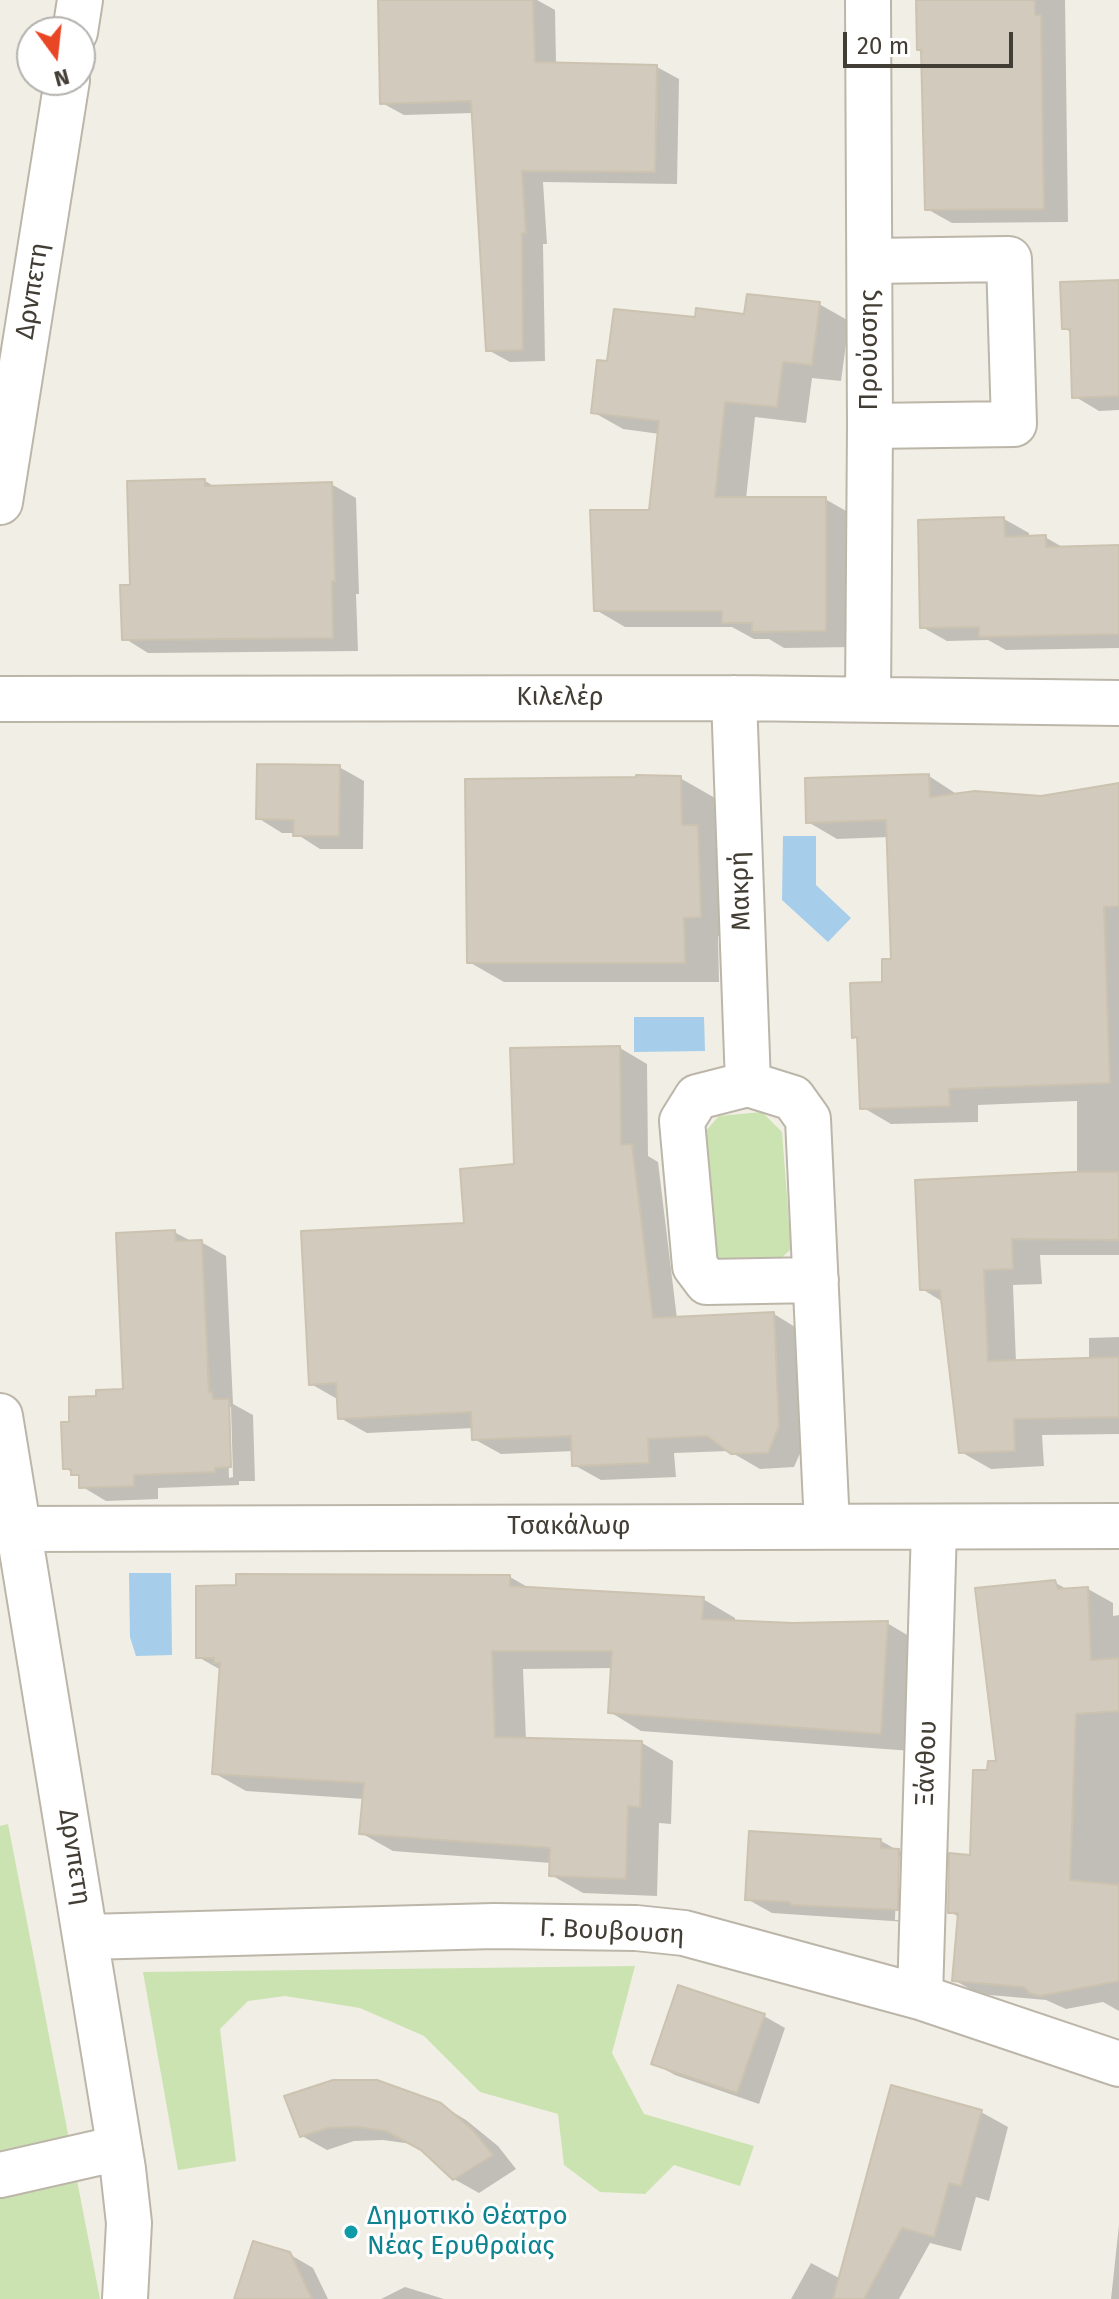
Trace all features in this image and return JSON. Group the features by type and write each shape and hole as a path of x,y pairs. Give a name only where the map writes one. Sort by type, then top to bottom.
{"street":[{"name":"Προύσσης","path":"868,0 868,699"},
{"name":"Δρνπετη","path":"0,502 64,96"},
{"path":"870,261 1009,259 1014,424 870,426"},
{"name":"Κιλελέρ","path":"0,699 734,698 1119,703"},
{"name":"Μακρή","path":"734,698 748,1084"},
{"path":"816,1280 707,1282 695,1266 682,1121 697,1097 748,1084 793,1098 808,1119 816,1280 827,1526"},
{"name":"Δρνπετη","path":"0,1416 119,2148 129,2223 125,2299"},
{"name":"Τσακάλωφ","path":"20,1529 1119,1526"},
{"name":"Ξάνθου","path":"920,1997 934,1528"},
{"name":"Γ. Βουβουση","path":"87,1937 494,1926 636,1928 684,1933 920,1997 1119,2064"},
{"path":"0,2175 119,2148"}],"green space":[{"path":"762,1112 782,1132 791,1249 774,1265 723,1267 705,1250 695,1143 719,1116"},
{"path":"8,1824 100,2299 0,2299 0,1826"},
{"path":"635,1966 612,2053 644,2114 754,2146 740,2186 674,2165 645,2194 600,2192 564,2165 558,2114 480,2092 424,2036 360,2008 285,1996 248,2001 220,2029 236,2161 178,2170 143,1972"}],"water":[{"path":"783,836 816,836 816,885 851,918 828,942 782,900"},
{"path":"634,1017 704,1017 705,1051 634,1052"},
{"path":"129,1573 171,1573 172,1655 136,1656 130,1637"}],"building":[{"path":"378,0 533,0 535,62 657,65 655,172 522,171 526,233 522,233 523,350 486,351 471,101 380,104"},
{"path":"916,0 1035,0 1035,15 1041,15 1044,209 925,210 921,50 917,50"},
{"path":"1119,280 1119,396 1072,398 1070,329 1062,329 1060,282"},
{"path":"747,294 820,302 812,365 783,362 777,407 725,402 715,497 826,497 826,631 752,632 752,623 722,623 722,611 594,611 590,510 649,510 659,421 591,413 597,360 607,361 614,309 695,317 696,308 744,314"},
{"path":"205,479 205,486 332,482 333,638 122,640 120,585 130,585 127,481"},
{"path":"1004,517 1005,537 1046,535 1046,547 1119,545 1119,634 979,637 979,627 920,628 918,520"},
{"path":"257,764 340,765 339,836 293,836 294,820 256,819"},
{"path":"929,774 930,797 975,791 1041,796 1119,783 1119,906 1104,907 1110,1083 949,1089 950,1106 860,1109 857,1037 852,1038 850,983 882,982 882,959 891,959 886,820 806,823 805,778"},
{"path":"681,776 682,825 698,825 701,917 684,918 685,963 467,963 465,779"},
{"path":"620,1046 621,1145 632,1144 653,1318 774,1312 779,1426 768,1453 731,1454 707,1436 648,1439 649,1463 572,1466 571,1436 472,1440 471,1412 338,1419 336,1383 309,1385 301,1231 464,1223 460,1169 514,1164 510,1048"},
{"path":"1119,1172 1119,1240 1012,1239 1013,1269 984,1270 988,1361 1119,1357 1119,1417 1014,1419 1015,1451 959,1453 940,1290 920,1290 915,1180"},
{"path":"175,1230 176,1241 202,1240 209,1392 212,1392 213,1399 229,1399 231,1467 215,1468 215,1472 134,1475 134,1486 79,1488 79,1475 71,1475 71,1469 63,1469 61,1422 69,1422 69,1397 96,1396 96,1390 123,1389 116,1233"},
{"path":"236,1574 510,1575 510,1586 704,1597 702,1619 792,1623 888,1621 881,1734 608,1713 612,1651 492,1651 495,1737 642,1741 640,1807 628,1806 626,1879 549,1876 550,1848 359,1834 364,1783 212,1774 220,1663 214,1663 214,1658 196,1658 196,1586 236,1585"},
{"path":"1055,1580 1058,1589 1088,1587 1091,1660 1119,1658 1119,1711 1076,1714 1070,1880 1119,1885 1119,1981 1040,1996 1029,1993 1024,1987 952,1981 958,1913 948,1913 949,1853 970,1855 973,1770 987,1770 988,1761 996,1761 975,1588"},
{"path":"749,1831 881,1839 881,1848 899,1849 898,1910 745,1900"},
{"path":"678,1985 765,2014 737,2093 651,2064"},
{"path":"333,2080 377,2080 441,2103 473,2130 493,2155 453,2180 421,2150 386,2131 357,2127 328,2128 300,2137 284,2096"},
{"path":"891,2085 982,2110 961,2186 949,2183 934,2237 902,2228 864,2299 833,2299"},
{"path":"253,2241 290,2252 312,2299 234,2299"}],"place":[{"name":"Δημοτικό Θέατρο Νέας Ερυθραίας","path":"351,2232"}]}
